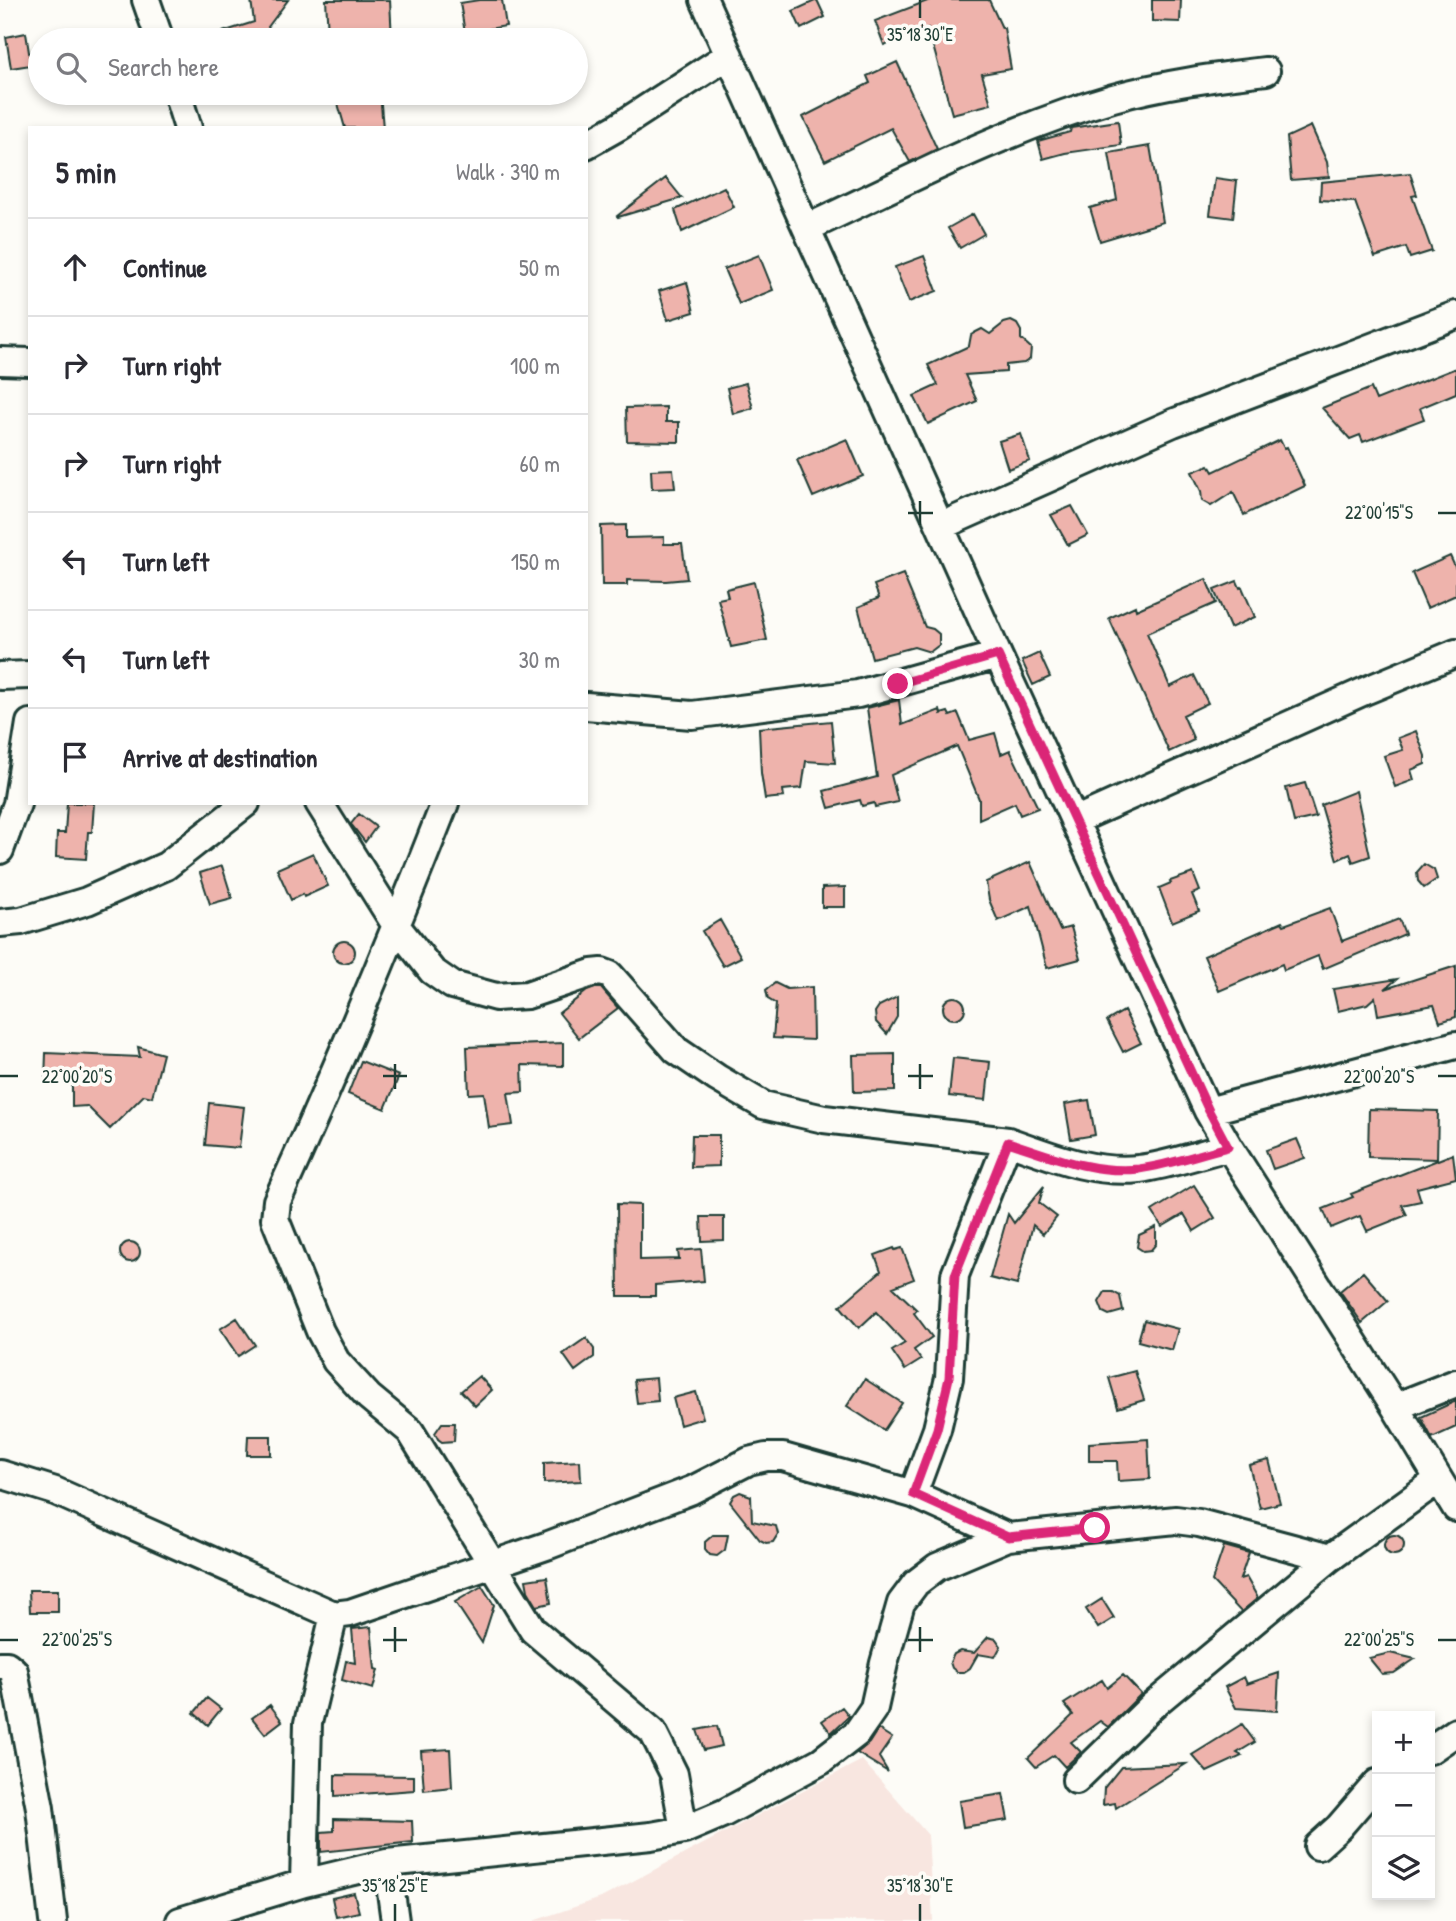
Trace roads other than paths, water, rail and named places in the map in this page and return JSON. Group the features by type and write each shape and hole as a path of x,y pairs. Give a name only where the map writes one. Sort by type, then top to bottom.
{"street":[{"path":"146,0 156,28"},
{"path":"704,0 998,655 1209,1111 1228,1147 1395,1407 1456,1508"},
{"path":"588,144 729,55"},
{"path":"807,228 1038,123 1114,98 1194,80 1266,71"},
{"path":"181,105 187,126"},
{"path":"942,526 1172,423 1456,315"},
{"path":"0,361 28,362"},
{"path":"1074,821 1456,653"},
{"path":"588,706 692,715 858,694 998,655"},
{"path":"0,676 28,675"},
{"path":"0,850 17,804 28,735"},
{"path":"0,923 21,921 87,901 166,866 243,805"},
{"path":"320,805 397,926 432,971 452,985 496,998 527,995 592,973 611,975 676,1050 763,1105 824,1119 1008,1142 1072,1163 1103,1169 1140,1169 1228,1147"},
{"path":"444,805 397,926 328,1089 276,1202 275,1219 320,1331 336,1361 369,1397 410,1431 426,1452 492,1567 533,1630 653,1732 674,1774 684,1830"},
{"path":"1209,1111 1456,1045"},
{"path":"913,1494 937,1429 949,1378 955,1275 1008,1142"},
{"path":"1395,1407 1456,1383"},
{"path":"0,1474 55,1491 334,1615 350,1613 492,1567 692,1490 749,1461 766,1457 783,1457 913,1494 1008,1537"},
{"path":"1076,1780 1153,1706 1330,1558 1438,1480"},
{"path":"180,1921 304,1883 387,1863 651,1836 684,1830 724,1813 821,1761 856,1734 874,1708 901,1603 916,1583 937,1567 1008,1537 1176,1520 1199,1523 1330,1558"},
{"path":"304,1883 308,1723 334,1615"},
{"path":"0,1665 7,1665 14,1671 40,1808 53,1921"},
{"path":"1435,1746 1456,1732"},
{"path":"1318,1846 1339,1827 1372,1789"},
{"path":"387,1863 395,1921"}]}
